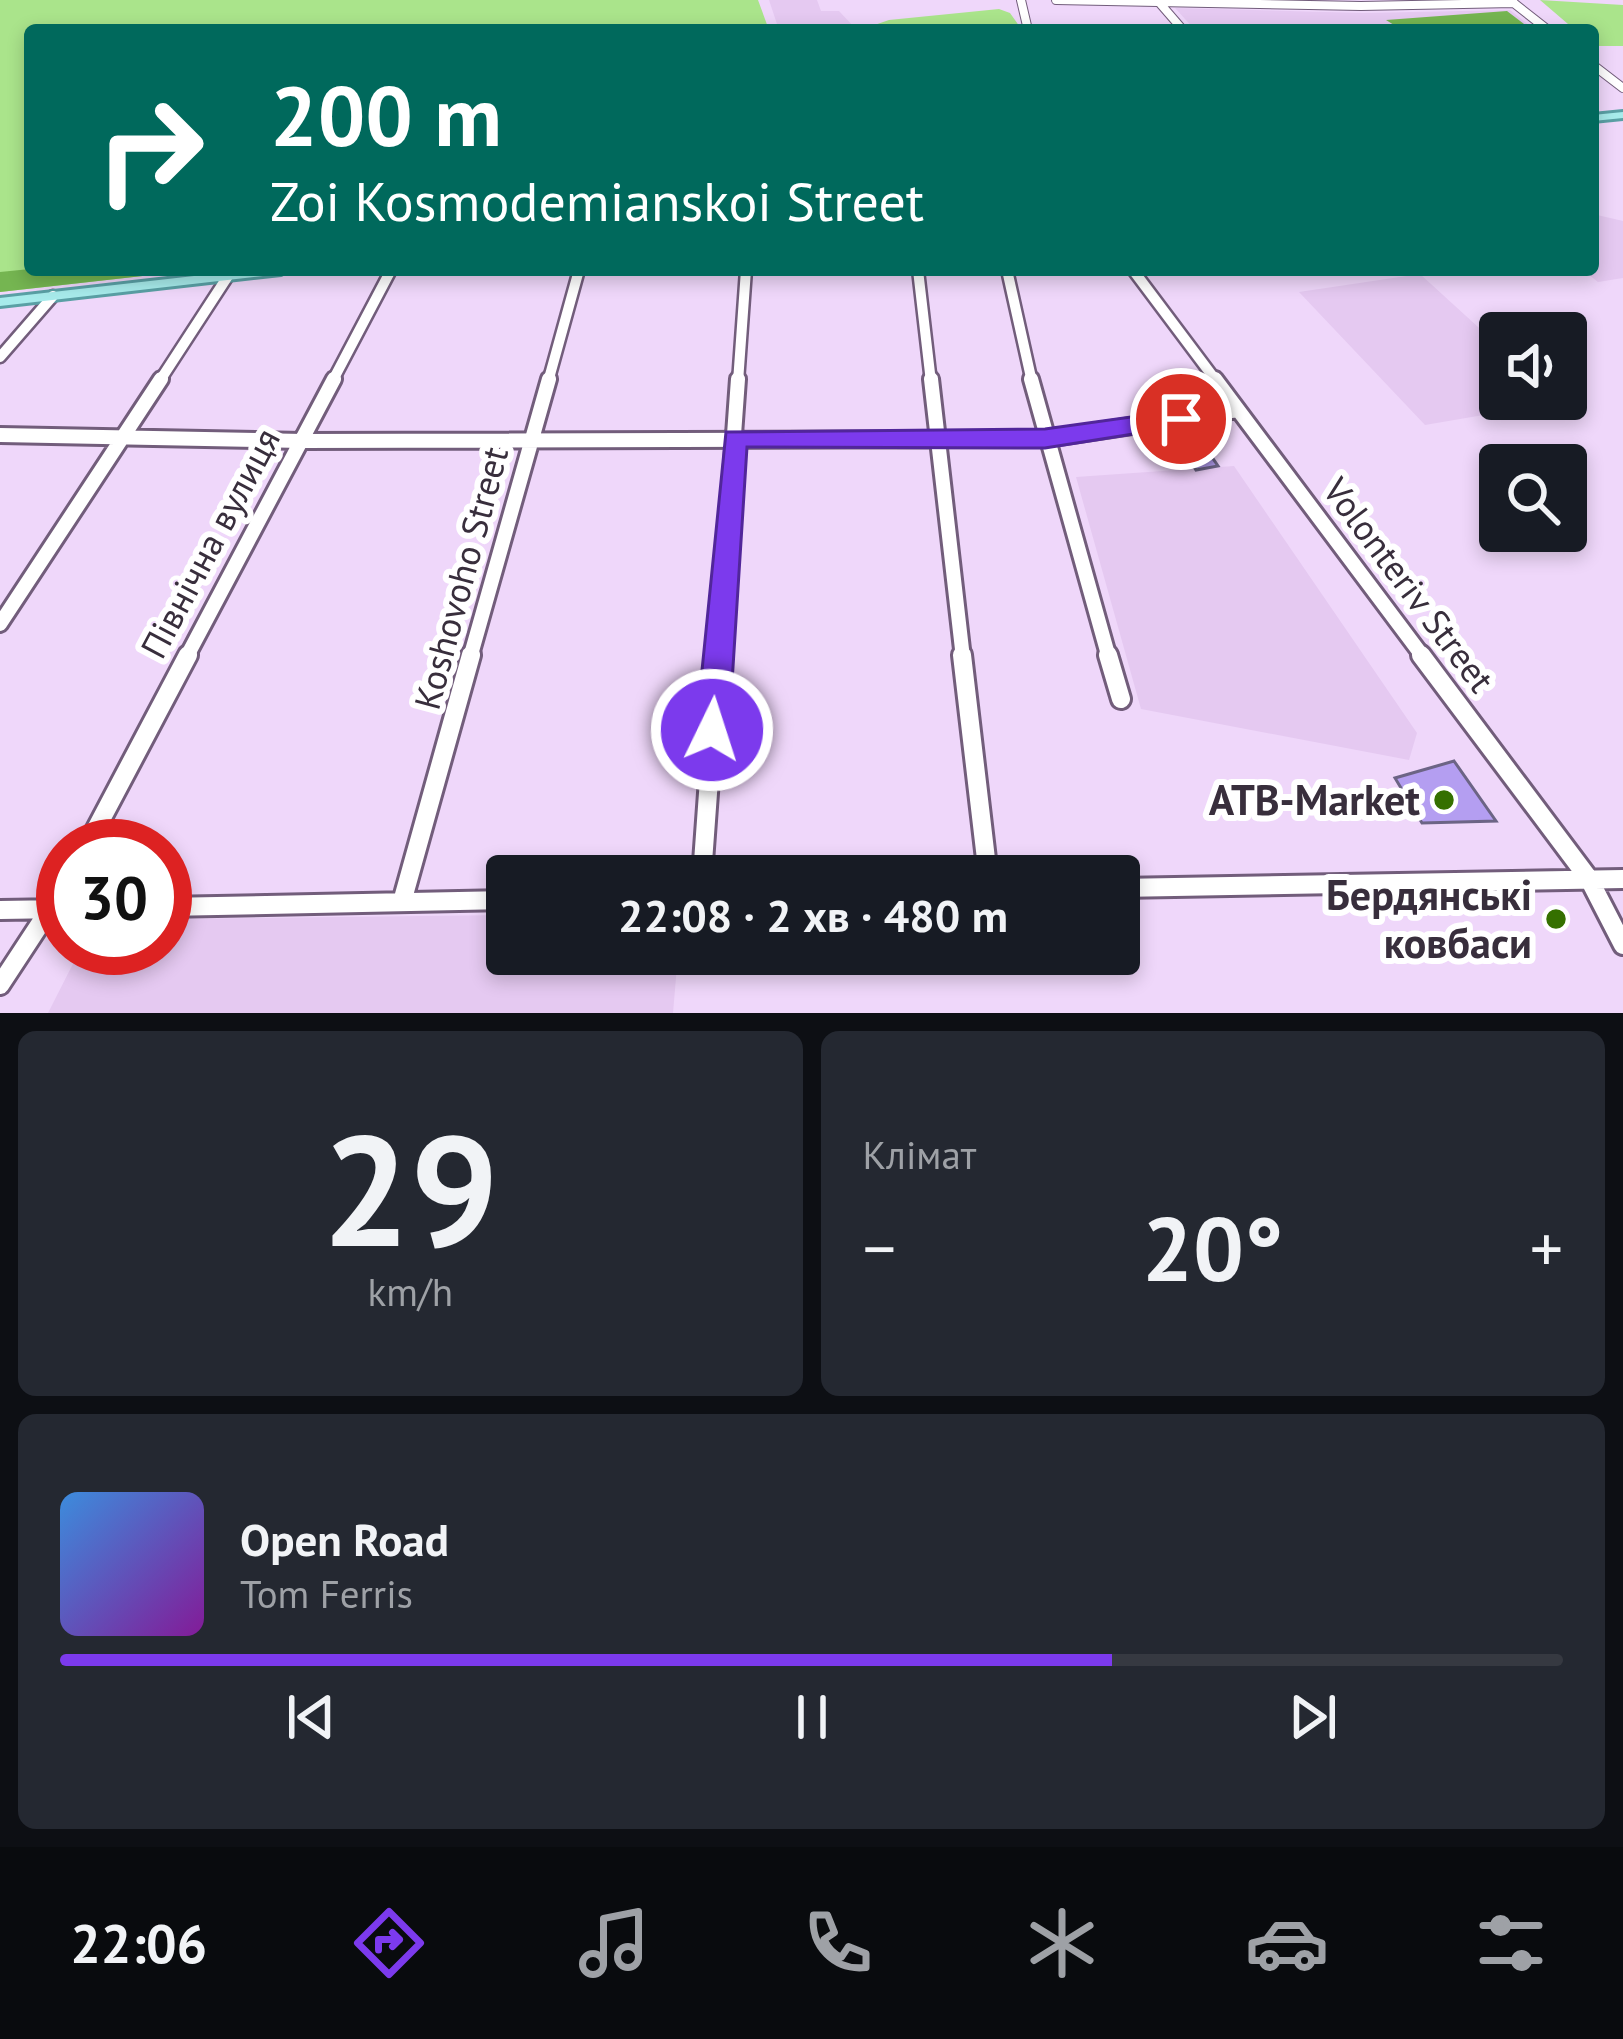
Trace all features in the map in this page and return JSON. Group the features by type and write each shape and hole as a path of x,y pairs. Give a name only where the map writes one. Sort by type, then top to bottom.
{"main road":[{"path":"0,302 228,276"}],"street":[{"path":"1056,0 1512,2 1540,24"},
{"path":"1157,1 1178,24"},
{"path":"1599,70 1623,88"},
{"path":"0,624 228,276"},
{"name":"Північна вулиця","path":"101,819 388,276"},
{"name":"Koshovoho Street","path":"403,902 577,276"},
{"path":"703,855 746,276"},
{"path":"919,276 985,855"},
{"path":"1008,276 1045,439 1121,699"},
{"name":"Volonteriv Street","path":"1138,276 1589,879 1623,944"},
{"path":"0,357 53,296"},
{"path":"0,435 302,441 1045,439 1238,410"},
{"path":"1140,888 1623,879"},
{"path":"192,906 486,900"},
{"path":"0,910 36,909"},
{"path":"0,986 36,936"}],"shaded area":[{"path":"769,0 817,0 821,11 839,11 851,24 777,24"},
{"path":"1175,8 1363,13 1510,10 1528,24 1190,24"},
{"path":"1599,215 1623,221 1623,278 1598,282 1590,276 1599,276"},
{"path":"1422,276 1479,328 1479,416 1425,425 1299,292"},
{"path":"1234,466 1417,733 1409,760 1141,709 1076,477"},
{"path":"486,915 486,975 676,975 673,1013 48,1013 67,975 192,975 192,919"}],"green space":[{"path":"0,0 758,0 767,24 24,24 24,276 143,276 0,292"},
{"path":"1540,0 1623,5 1623,46 1599,46 1599,24 1568,24"},
{"path":"999,9 1010,13 1018,24 877,24"},
{"path":"1507,11 1524,24 1392,24 1386,20"},
{"path":"24,270 24,276 143,276 0,292 0,272"}],"building":[{"path":"1182,433 1196,434 1218,466 1196,470 1186,454 1179,455 1171,442"},
{"name":"ATB-Market","path":"1454,761 1496,821 1422,823 1395,778"}],"place":[{"name":"ATB-Market","path":"1444,800"},
{"name":"Бердянські ковбаси","path":"1556,919"}],"route":[{"path":"712,730 735,438 1045,439 1181,419"}]}
